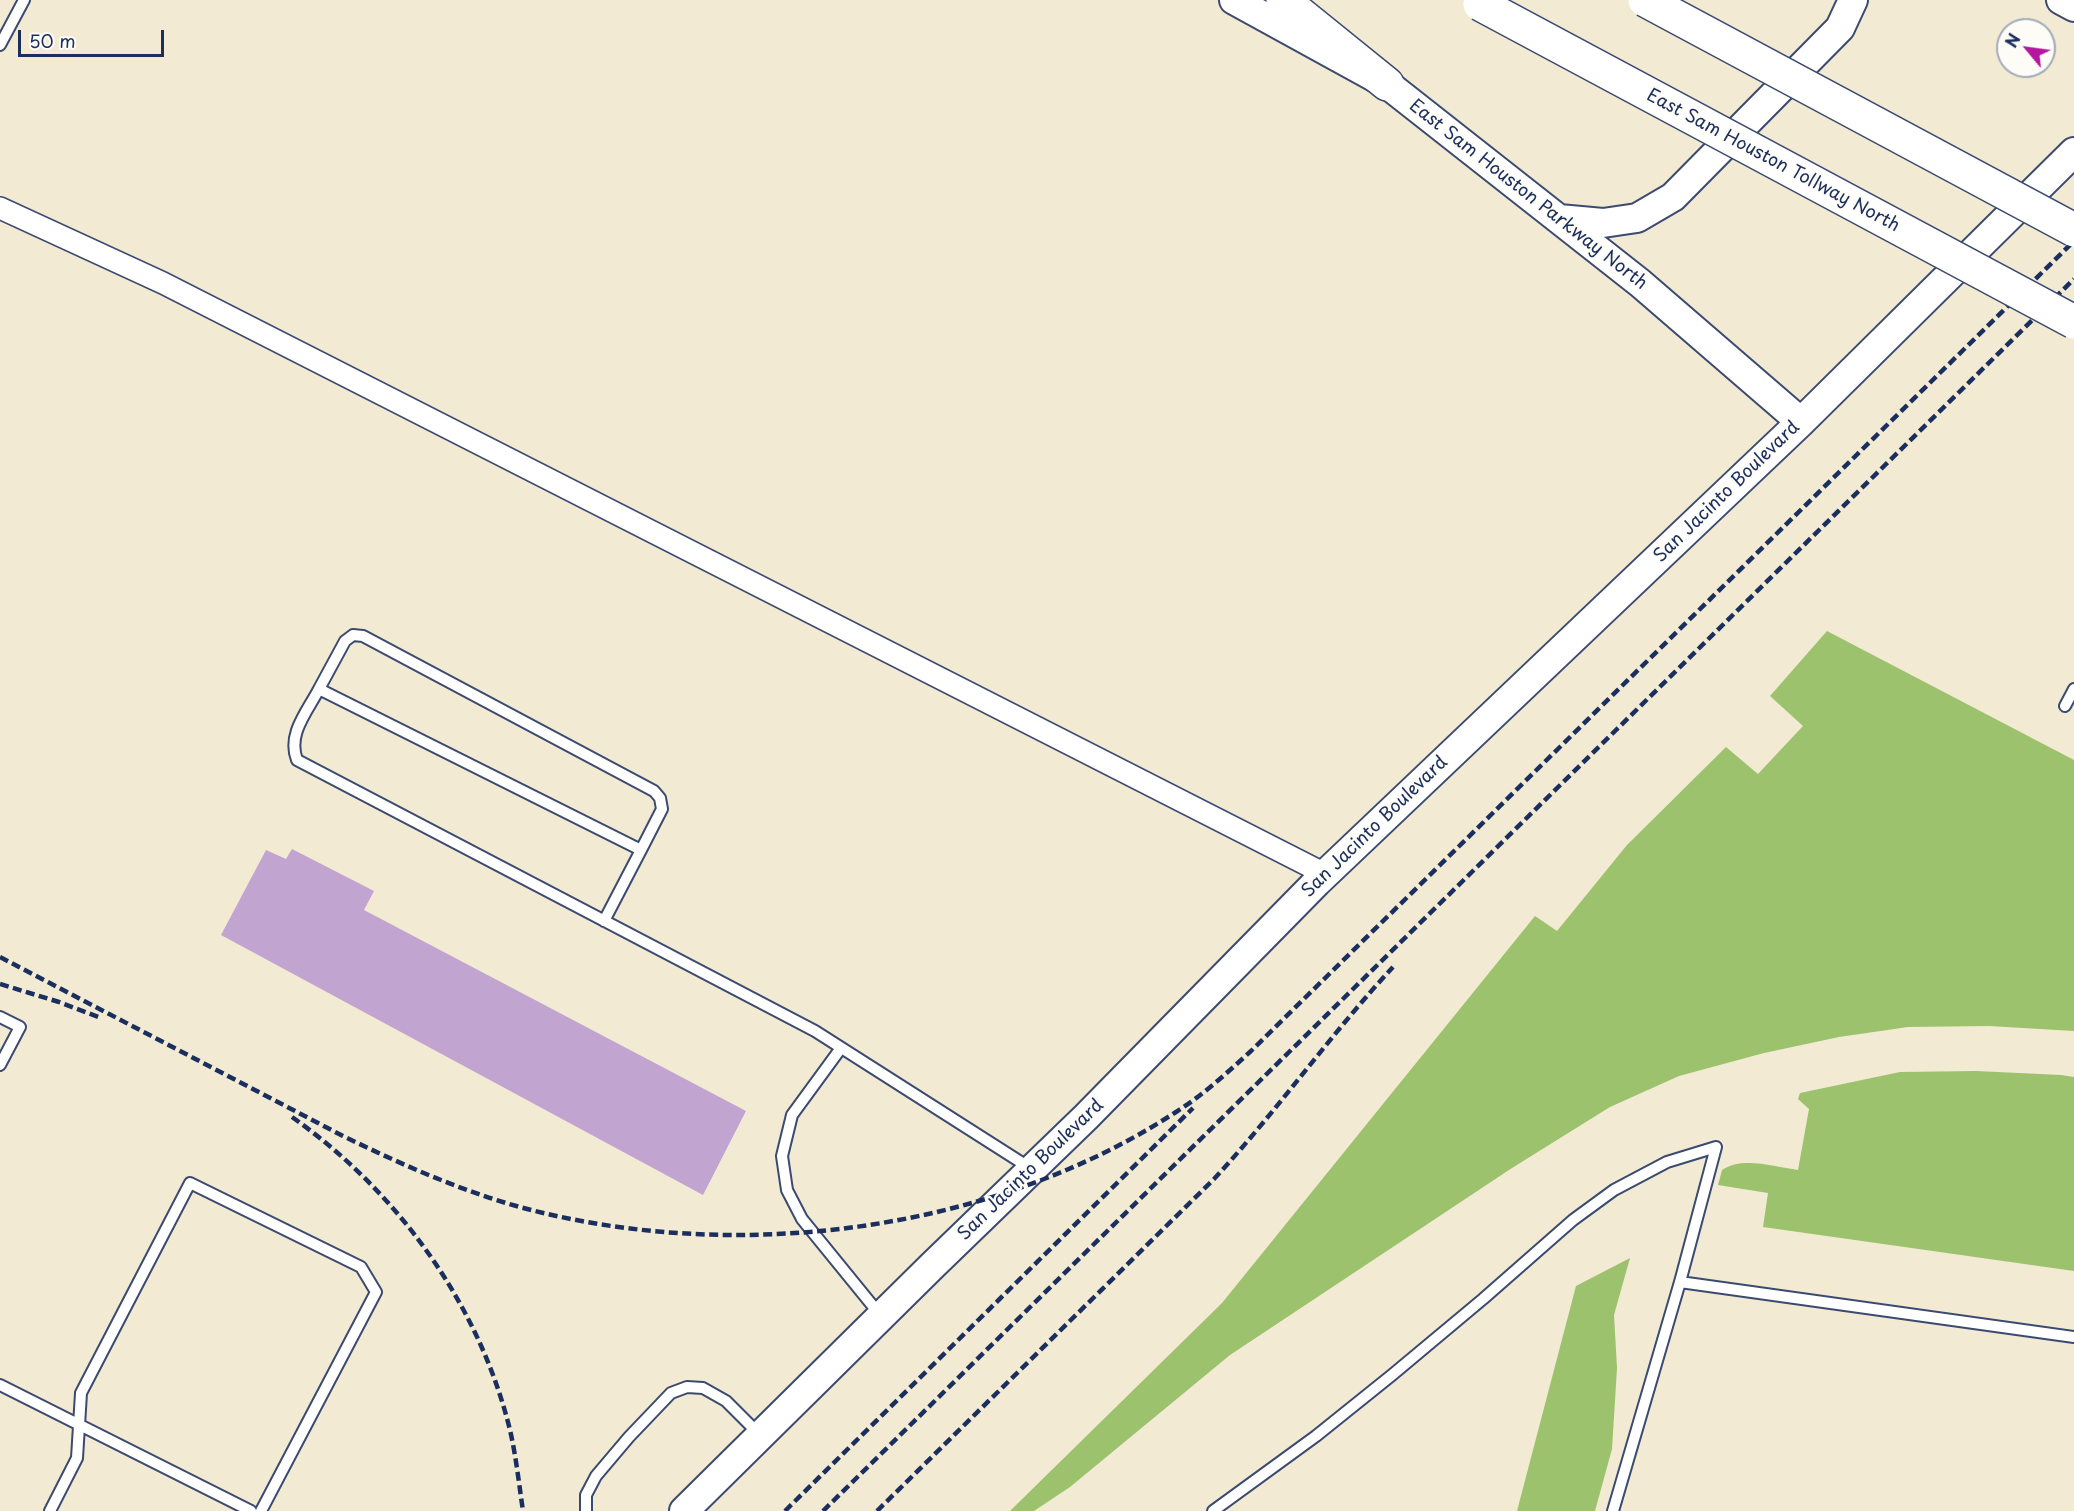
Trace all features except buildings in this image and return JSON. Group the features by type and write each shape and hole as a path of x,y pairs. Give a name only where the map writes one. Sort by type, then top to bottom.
{"highway":[{"path":"1283,0 1388,84"},
{"path":"1644,0 2074,230"},
{"name":"East Sam Houston Tollway North","path":"1476,2 2074,322"}],"main road":[{"name":"East Sam Houston Parkway North","path":"1234,0 1388,84 1640,283 1801,422"},
{"path":"1559,219 1604,223 1637,218 1673,197 1840,28 1853,0"},
{"path":"2061,0 2074,7"},
{"name":"San Jacinto Boulevard","path":"684,1511 1032,1170 1325,874 1801,422 2074,152"}],"street":[{"path":"0,208 164,283 1325,874"}],"lane":[{"path":"0,45 24,0"},
{"path":"604,921 662,809 660,798 654,791 363,636 353,635 345,641 294,736 293,750 297,760 604,921 814,1031 1032,1170"},
{"path":"319,689 641,850"},
{"path":"2065,706 2074,689"},
{"path":"0,1017 20,1027 0,1065"},
{"path":"841,1048 792,1115 782,1156 787,1190 802,1219 881,1316"},
{"path":"1214,1511 1316,1436 1483,1299 1573,1220 1614,1190 1667,1162 1716,1147 1680,1282 1613,1511"},
{"path":"50,1511 77,1458 81,1393 190,1183 361,1267 376,1292 261,1511"},
{"path":"1680,1282 2074,1337"},
{"path":"0,1385 251,1511"},
{"path":"586,1511 586,1495 596,1476 671,1393 687,1387 703,1388 726,1401 760,1436"}],"green space":[{"path":"1827,631 2074,760 2074,1031 1989,1026 1908,1027 1839,1037 1764,1053 1679,1076 1610,1107 1512,1168 1230,1355 1070,1487 1034,1511 1010,1511 1222,1303 1535,916 1557,931 1627,845 1726,747 1758,774 1803,726 1770,696"},
{"path":"1976,1071 2074,1077 2074,1271 1763,1227 1768,1193 1718,1185 1722,1170 1739,1164 1759,1164 1798,1170 1809,1109 1798,1099 1800,1093 1900,1072"},
{"path":"1630,1258 1614,1315 1617,1368 1612,1449 1595,1511 1517,1511 1576,1286"}],"railway":[{"path":"0,957 343,1136 472,1192 552,1215 630,1229 711,1235 793,1233 874,1224 954,1208 1032,1184 1106,1152 1176,1112 1205,1091 1251,1051 2074,241"},
{"path":"823,1511 2074,279"},
{"path":"877,1511 1214,1179 1393,967"},
{"path":"0,984 101,1018"},
{"path":"785,1511 1193,1108"},
{"path":"292,1117 331,1147 399,1216 429,1254 455,1295 478,1338 496,1383 510,1430 523,1511"}]}
